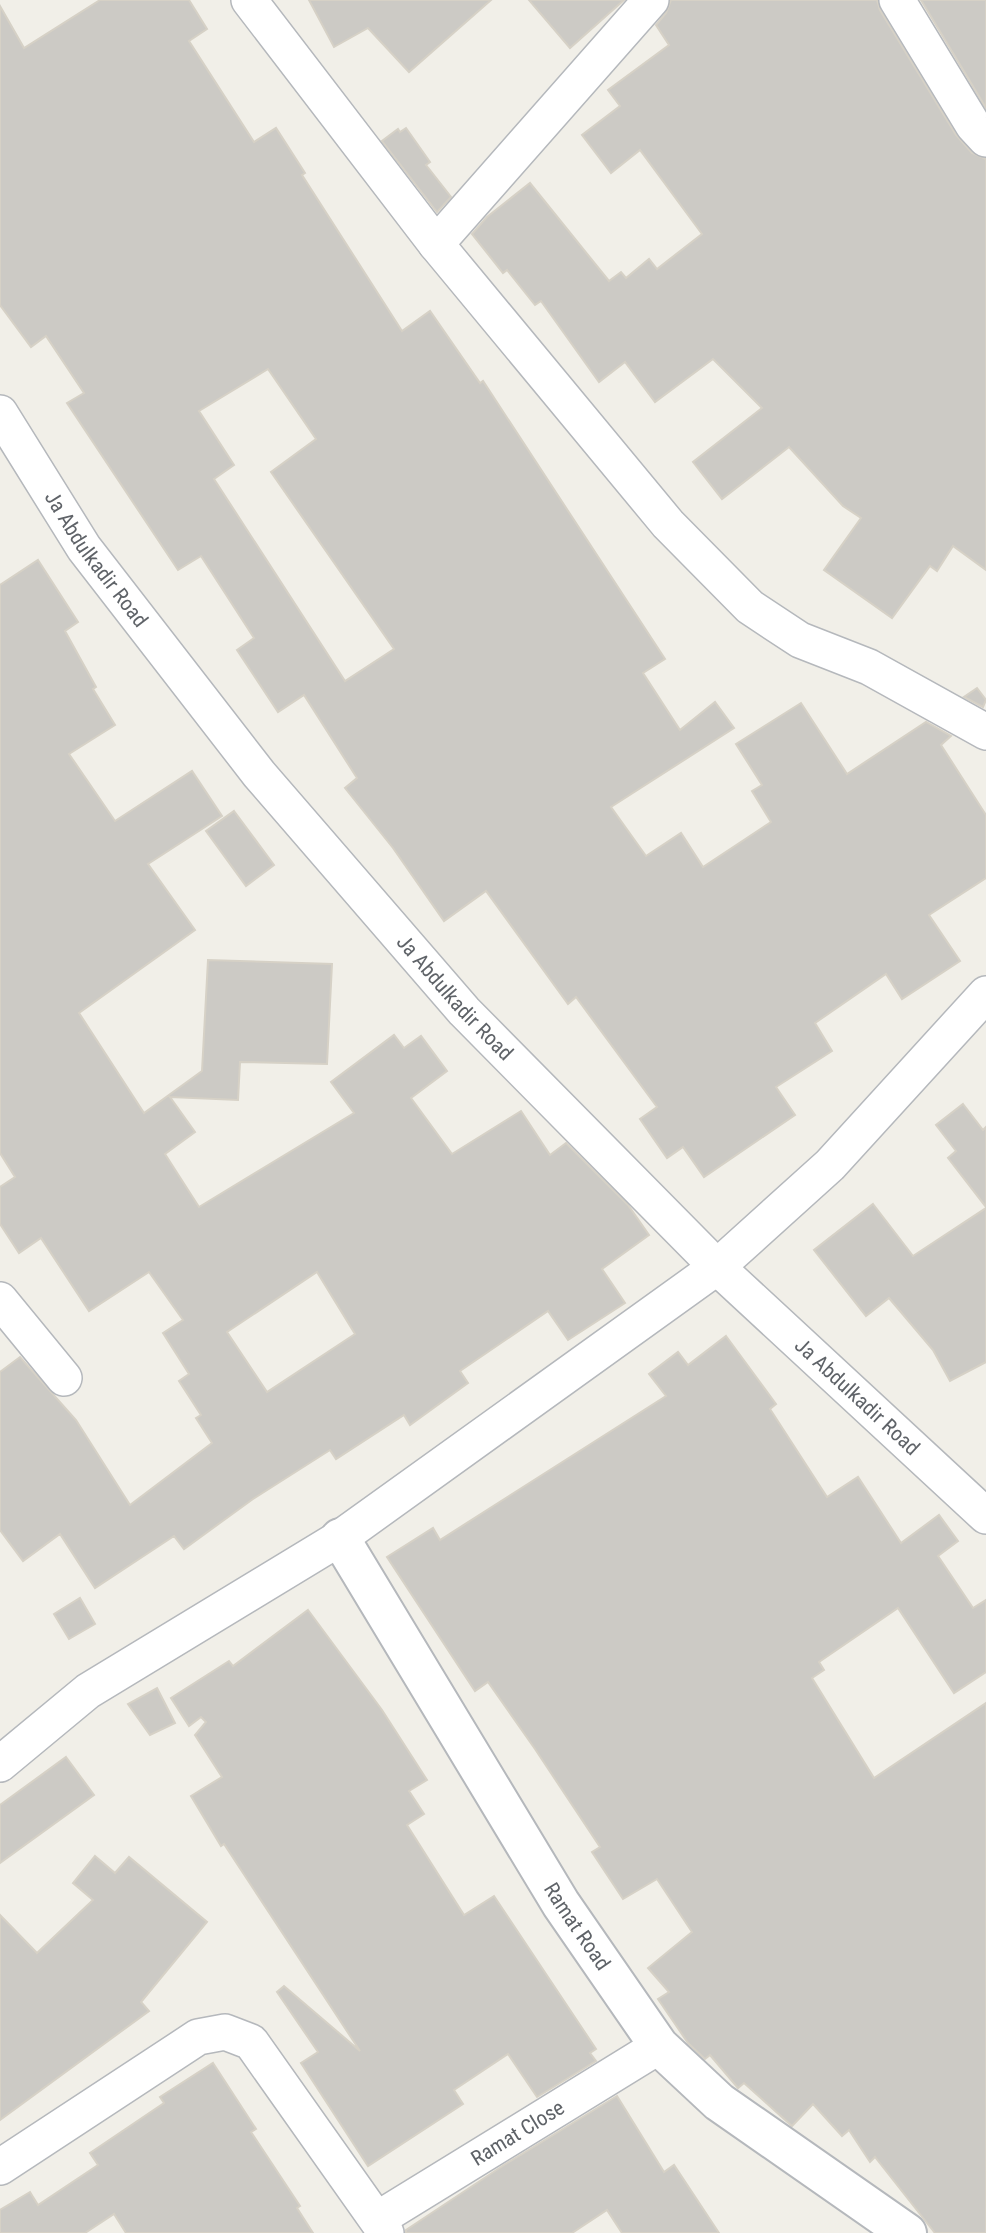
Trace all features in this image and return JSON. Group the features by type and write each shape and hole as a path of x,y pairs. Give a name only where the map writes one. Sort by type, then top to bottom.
{"street":[{"path":"249,0 436,244 668,524 750,607 800,639 869,667 986,732"},
{"path":"436,244 651,0"},
{"path":"897,0 973,125 986,139"},
{"name":"Ja Abdulkadir Road","path":"0,413 84,548 259,774 464,1011 717,1267 986,1516"},
{"path":"0,1764 88,1691 340,1538 717,1267 830,1165 986,994"},
{"path":"0,1300 64,1378"},
{"name":"Ramat Road","path":"340,1538 561,1904 659,2046 719,2102 907,2233"},
{"name":"Ramat Close","path":"0,2167 198,2036 225,2032 251,2042 382,2226 659,2046"}],"building":[{"path":"100,0 189,0 207,29 189,41 254,142 276,128 305,173 302,175 402,331 430,311 480,383 483,381 665,659 643,673 680,730 715,702 734,728 611,807 646,856 681,833 703,867 771,822 752,791 762,785 736,744 801,703 847,774 926,722 951,736 941,745 986,815 986,878 929,915 960,961 902,999 886,974 815,1023 832,1051 776,1087 795,1115 704,1177 683,1147 667,1158 640,1119 657,1107 576,997 568,1004 486,891 444,921 393,848 345,788 357,778 304,695 278,712 237,650 254,638 201,556 178,570 67,403 84,393 46,336 31,347 0,305 0,6 24,48","holes":["268,369 316,439 271,472 394,649 345,681 214,479 234,465 199,411"]},
{"path":"309,0 491,0 409,72 368,28 334,47"},
{"path":"529,0 624,0 570,48"},
{"path":"671,0 877,0 880,10 956,135 972,153 986,159 986,570 953,546 937,571 930,566 892,618 824,570 861,518 843,506 789,447 722,499 693,462 762,408 713,359 655,402 625,362 599,382 541,301 535,305 507,270 503,273 472,234 487,217 530,183 609,281 621,272 626,278 649,259 657,269 702,234 640,150 611,173 582,135 620,106 608,90 669,45 656,25 666,13"},
{"path":"921,0 986,0 986,108"},
{"path":"406,128 430,162 426,165 451,197 437,212 382,141 398,129 400,132"},
{"path":"38,560 78,622 65,631 96,687 93,689 115,725 69,754 115,821 192,771 222,816 148,864 195,930 79,1013 144,1113 202,1071 208,960 332,964 327,1064 240,1062 238,1100 170,1097 195,1132 165,1154 199,1207 354,1113 331,1082 394,1035 404,1048 421,1036 447,1071 411,1098 452,1154 521,1111 550,1155 566,1143 628,1205 649,1235 602,1269 625,1303 568,1340 548,1311 460,1371 468,1383 410,1425 404,1415 336,1459 330,1450 253,1499 184,1549 174,1536 95,1588 60,1534 23,1561 0,1530 0,1372 20,1357 76,1420 130,1505 212,1443 196,1418 201,1415 179,1381 189,1374 163,1333 183,1320 149,1272 89,1311 41,1238 19,1253 0,1224 0,1187 15,1177 0,1153 0,585","holes":["317,1272 355,1334 267,1392 227,1332"]},
{"path":"977,688 986,700 983,707 964,697"},
{"path":"234,811 274,865 246,886 206,831"},
{"path":"963,1104 983,1130 986,1127 986,1207 948,1158 956,1151 936,1125"},
{"path":"873,1204 913,1256 986,1208 986,1362 950,1381 933,1350 889,1298 866,1316 814,1250"},
{"path":"726,1336 776,1404 770,1409 827,1497 858,1477 901,1543 939,1515 958,1541 938,1556 973,1608 986,1600 986,1672 954,1693 898,1608 819,1662 824,1670 812,1678 874,1778 986,1703 986,2233 935,2233 875,2157 870,2162 849,2130 842,2136 813,2104 792,2126 744,2083 738,2088 710,2055 705,2059 688,2043 658,1999 669,1992 648,1968 692,1932 657,1879 623,1899 592,1852 600,1847 535,1749 488,1682 475,1691 387,1557 433,1528 440,1540 666,1396 649,1374 678,1352 688,1365"},
{"path":"80,1598 95,1624 69,1639 54,1614"},
{"path":"308,1610 382,1710 427,1780 409,1791 424,1814 407,1825 464,1915 494,1896 596,2049 590,2053 596,2061 537,2097 508,2054 454,2090 463,2104 368,2166 301,2063 318,2052 277,1992 284,1986 360,2051 224,1844 221,1846 191,1796 222,1777 195,1735 206,1722 201,1717 189,1726 171,1698 229,1661 233,1666"},
{"path":"157,1688 175,1723 150,1735 128,1704"},
{"path":"66,1757 94,1795 0,1863 0,1805"},
{"path":"95,1856 115,1873 129,1857 207,1922 141,2002 149,2011 0,2120 0,1915 37,1953 93,1900 73,1883"},
{"path":"213,2063 256,2129 251,2132 300,2206 297,2208 313,2233 126,2233 114,2214 85,2233 0,2233 0,2210 30,2192 38,2205 98,2165 90,2153 164,2103 160,2097"},
{"path":"617,2096 664,2172 674,2165 719,2233 622,2233 607,2210 572,2233 406,2233 406,2230 504,2165"}]}
